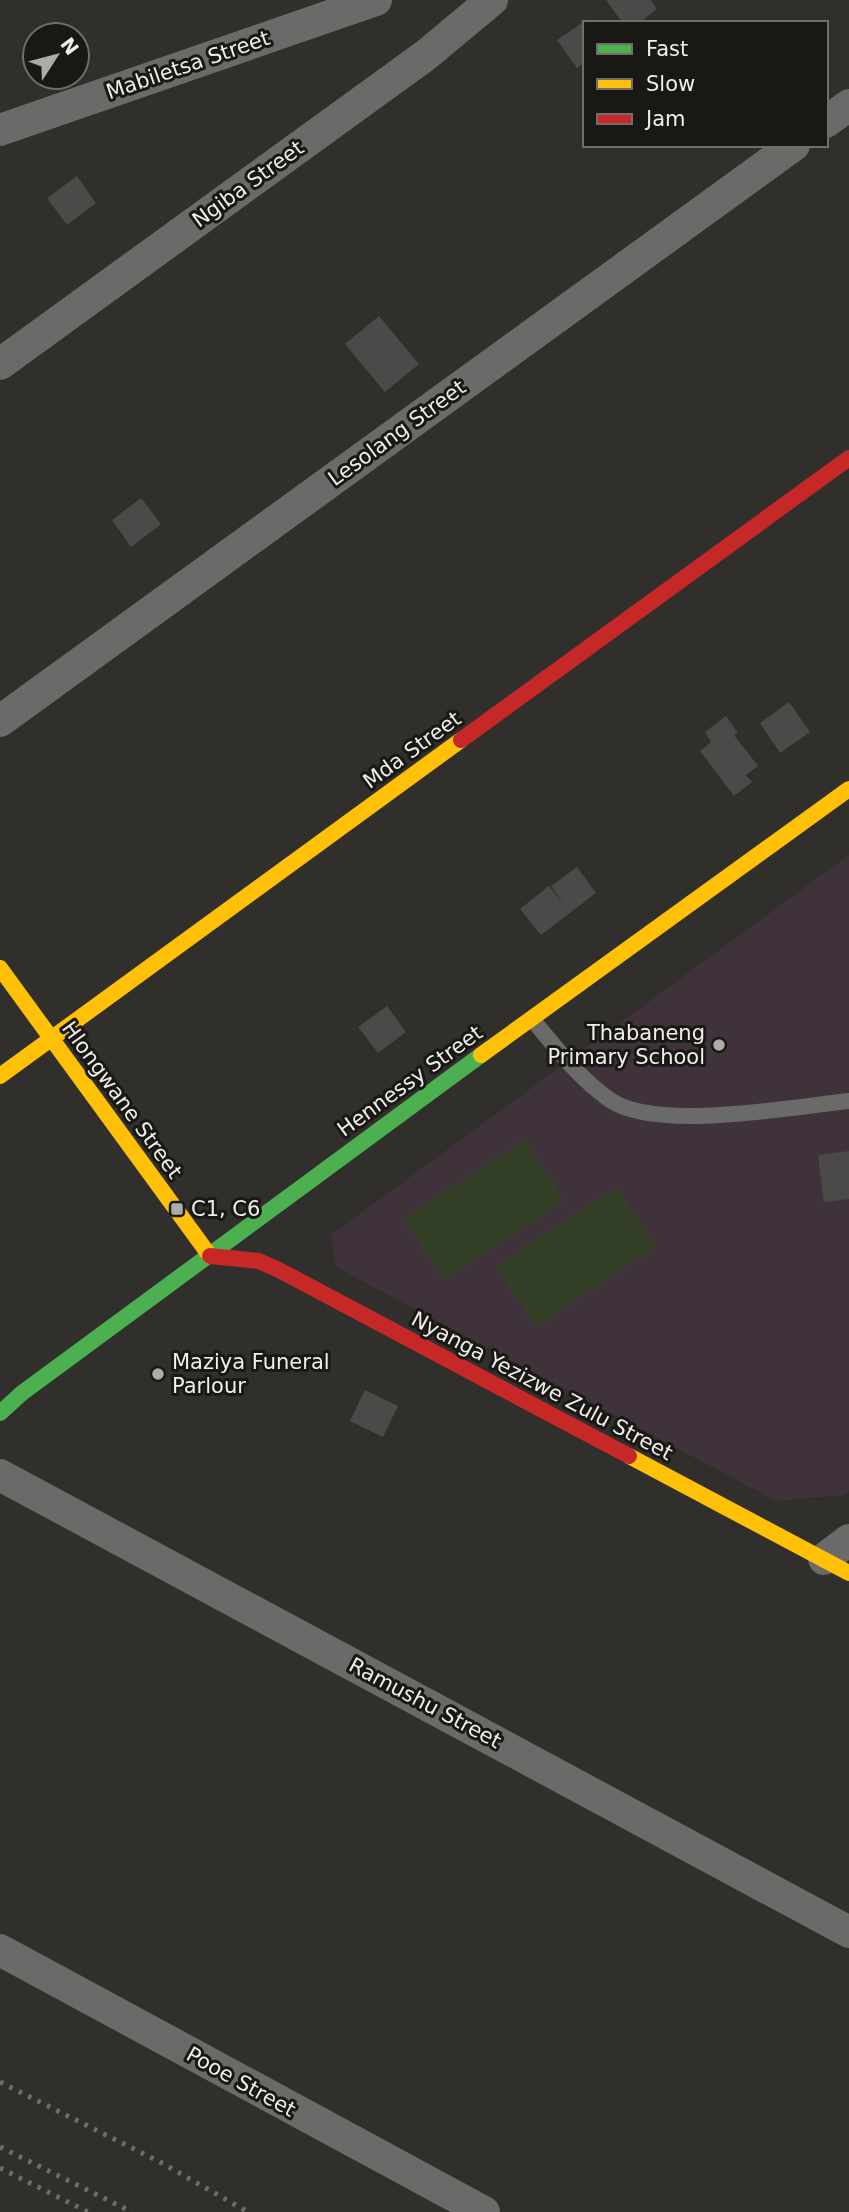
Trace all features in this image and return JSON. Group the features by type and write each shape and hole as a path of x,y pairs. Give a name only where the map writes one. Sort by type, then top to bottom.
{"street":[{"name":"Mabiletsa Street","path":"0,130 376,0"},
{"name":"Ngiba Street","path":"0,364 426,55 492,0"},
{"path":"828,121 849,106"},
{"name":"Lesolang Street","path":"0,721 791,147"},
{"name":"Mda Street","path":"0,1076 849,458"},
{"name":"Hennessy Street","path":"0,1413 22,1393 849,789"},
{"name":"Hlongwane Street","path":"0,968 210,1256"},
{"name":"Nyanga Yezizwe Zulu Street","path":"210,1256 259,1261 279,1270 836,1566"},
{"name":"Ramushu Street","path":"0,1475 849,1932"},
{"path":"836,1566 849,1540"},
{"name":"Pooe Street","path":"0,1950 484,2212"}],"lane":[{"path":"533,1019 572,1068 612,1102 649,1114 706,1116 849,1101"}],"shaded area":[{"name":"Thabaneng Primary School","path":"849,855 849,1491 843,1495 776,1501 336,1267 331,1235"}],"green space":[{"path":"525,1139 565,1201 444,1281 403,1219"},
{"path":"617,1187 656,1247 536,1327 496,1266"}],"building":[{"path":"606,0 651,0 657,9 642,21 622,21"},
{"path":"583,22 583,64 577,68 557,40"},
{"path":"77,176 96,203 67,225 47,198"},
{"path":"379,316 419,364 385,392 345,344"},
{"path":"141,498 161,524 131,547 112,520"},
{"path":"789,702 810,732 780,753 760,723"},
{"path":"726,716 738,733 734,735 758,766 746,775 752,782 734,796 700,751 711,742 705,732"},
{"path":"577,867 596,893 541,935 520,909 549,886 565,906 551,886"},
{"path":"387,1006 406,1032 378,1053 358,1027"},
{"path":"849,1151 849,1199 824,1202 818,1155"},
{"path":"365,1390 398,1406 383,1437 350,1421"}],"railway":[{"path":"0,2082 160,2162 248,2212"},
{"path":"0,2147 132,2212"},
{"path":"0,2168 88,2212"}],"traffic: fast":[{"path":"0,1413 22,1393 481,1055"}],"traffic: slow":[{"path":"0,1076 461,740"},
{"path":"481,1055 849,789"},
{"path":"0,968 210,1256"},
{"path":"629,1456 849,1573"}],"traffic: jam":[{"path":"461,740 849,458"},
{"path":"210,1256 259,1261 279,1270 629,1456"}],"place":[{"name":"Thabaneng Primary School","path":"719,1045"},
{"name":"C1, C6","path":"177,1209"},
{"name":"Maziya Funeral Parlour","path":"158,1374"}]}
